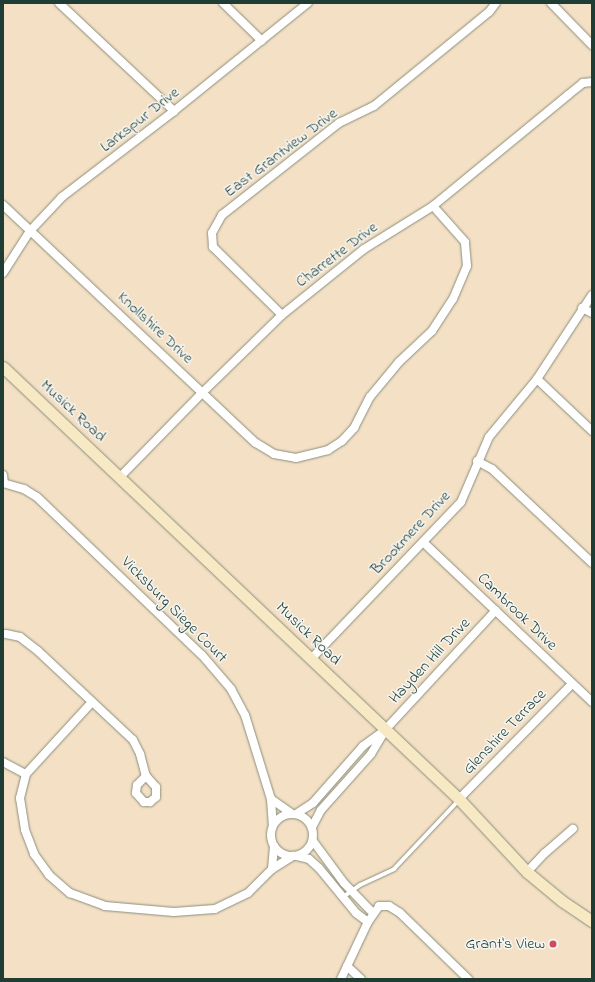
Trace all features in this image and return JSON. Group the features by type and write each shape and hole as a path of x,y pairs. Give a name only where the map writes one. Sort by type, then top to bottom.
{"street":[{"path":"59,3 174,112"},
{"path":"223,3 262,41"},
{"name":"Larkspur Drive","path":"3,272 30,231 62,197 174,112 308,3"},
{"name":"East Grantview Drive","path":"282,314 213,247 212,233 222,215 340,123 374,106 489,12 496,3"},
{"path":"551,3 592,45"},
{"name":"Charrette Drive","path":"120,478 203,392 282,314 364,249 433,206 568,95 584,83 592,82"},
{"name":"Knollshire Drive","path":"3,205 256,443 274,454 296,458 328,450 342,441 354,428 370,397 399,362 432,331 453,299 467,266 465,242 433,206"},
{"name":"Brookmere Drive","path":"311,658 462,502 468,492 477,461 489,437 537,379 582,308 592,295"},
{"path":"582,308 592,314"},
{"name":"Musick Road","path":"3,367 459,799 528,872 562,902 592,921"},
{"path":"537,379 592,431"},
{"path":"477,461 492,469 592,563"},
{"name":"Vicksburg Siege Court","path":"3,480 24,489 37,497 202,655 231,688 245,715 271,799 273,825"},
{"name":"Cambrook Drive","path":"423,542 592,702"},
{"name":"Hayden Hill Drive","path":"385,730 496,610"},
{"path":"4,633 20,637 38,651 133,740 140,754 146,776"},
{"name":"Glenshire Terrace","path":"459,799 572,684"},
{"path":"92,702 26,774 20,798 25,830 34,854 49,875 70,893 105,906 174,912 215,909 248,893 272,869 309,848 313,841"},
{"path":"368,922 359,916 313,862 280,853 274,846 271,838 273,825 279,818 294,814 313,804 363,746 385,730"},
{"path":"312,827 321,810 371,754 385,730"},
{"path":"3,762 26,774"},
{"path":"271,799 294,814 308,820 312,827 313,841 350,890 373,913"},
{"path":"528,872 545,853 573,829"},
{"path":"272,869 274,846"},
{"path":"341,979 373,913 379,906 389,906 400,913 468,979"},
{"path":"347,966 361,979"}],"lane":[{"path":"342,896 350,890 394,869 459,799"}],"place":[{"name":"Grant's View","path":"553,944"}]}
